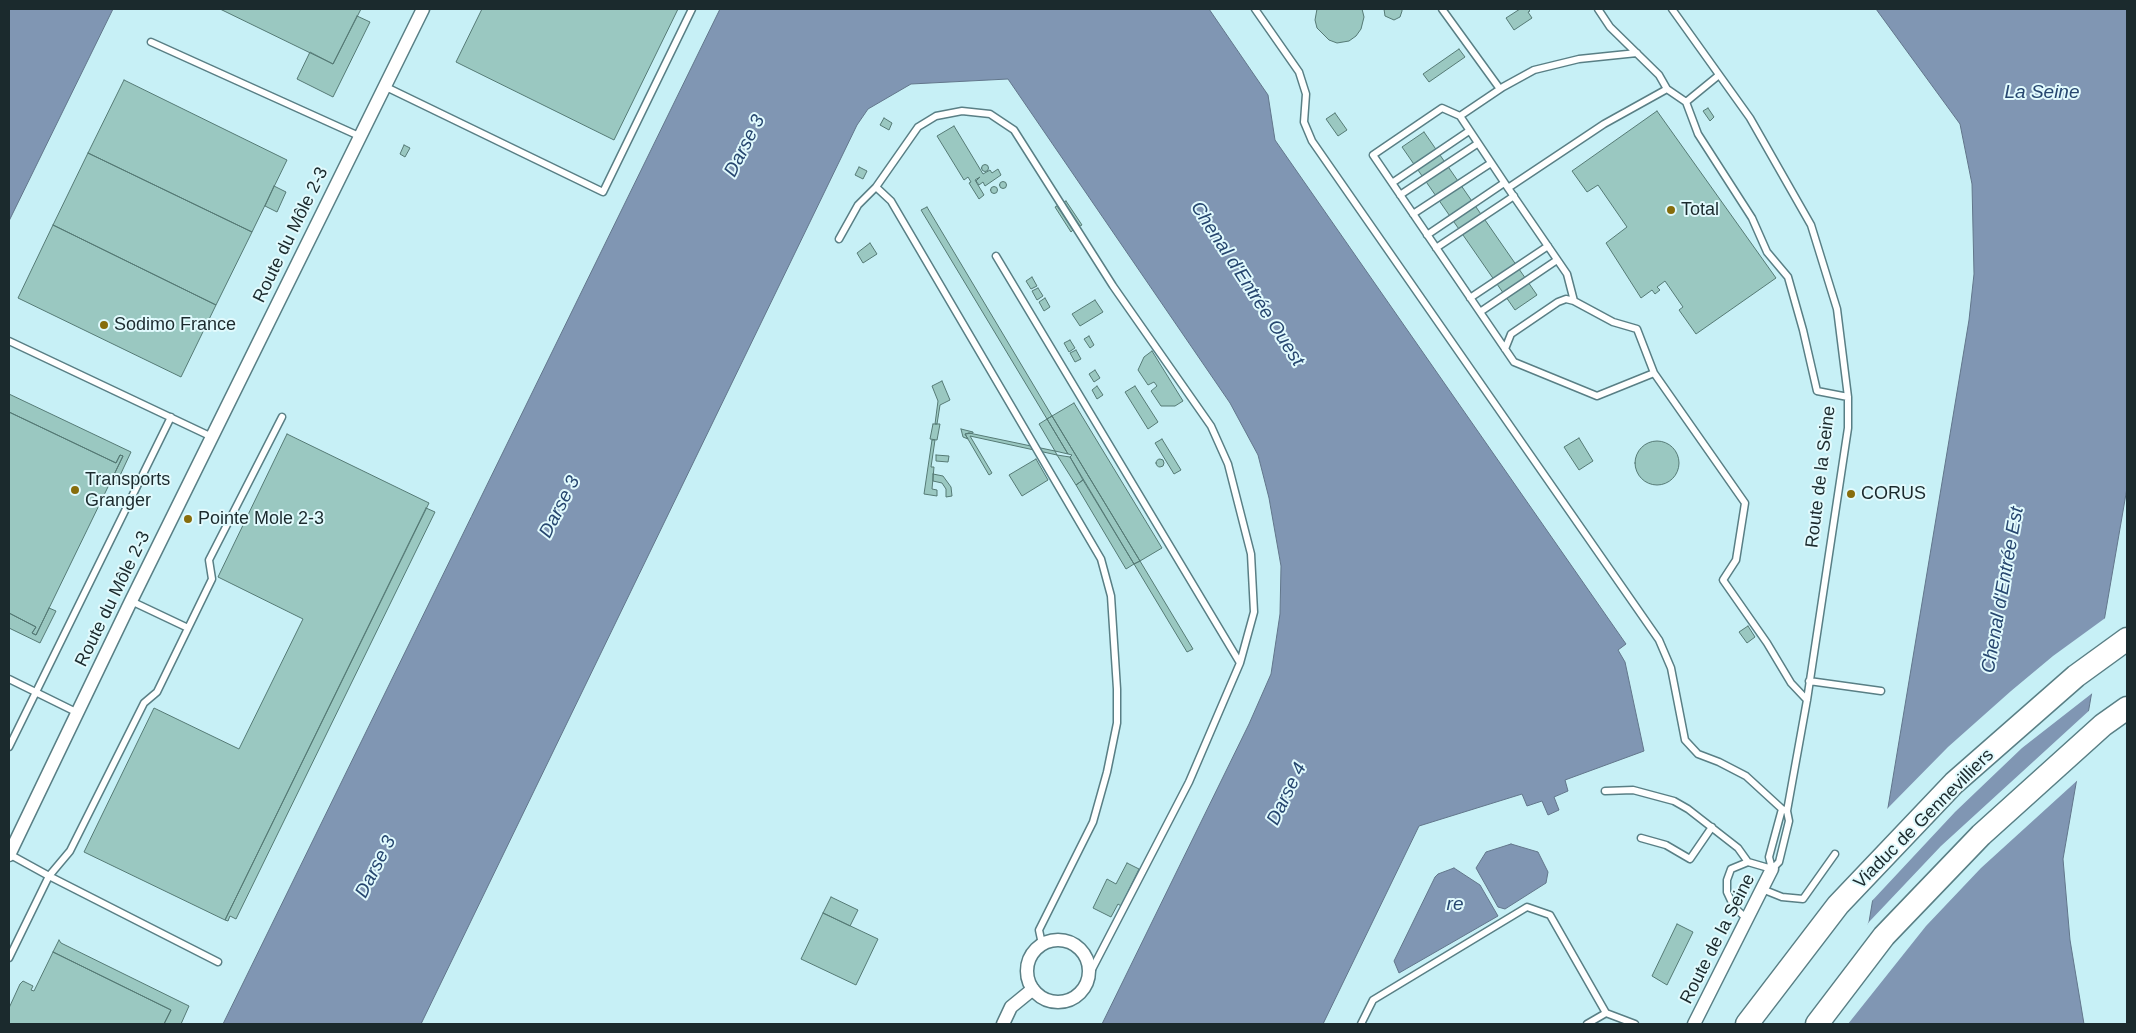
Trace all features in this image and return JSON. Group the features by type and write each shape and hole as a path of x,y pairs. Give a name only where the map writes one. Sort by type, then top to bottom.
{"highway":[{"name":"Viaduc de Gennevilliers","path":"1747,1024 1838,905 1954,783 2076,676 2127,639"},
{"path":"1817,1024 1884,936 1980,835 2103,725 2127,708"}],"street":[{"name":"Route du Môle 2-3","path":"9,854 130,601 423,9"},
{"name":"Route de la Seine","path":"1694,1024 1772,869"},
{"path":"1062,940 1072,943 1086,957 1089,967 1088,977 1085,987 1069,1000 1060,1002 1049,1001 1033,989 1027,970 1029,960 1034,951 1042,944 1062,940"},
{"path":"1002,1024 1011,1007 1033,989"}],"lane":[{"path":"384,86 603,192 692,9"},
{"path":"1255,9 1299,72 1306,94 1304,122 1312,141 1660,640 1671,668 1686,740 1698,754 1746,776 1784,810"},
{"path":"1442,9 1500,89"},
{"path":"1598,9 1610,27 1659,75 1667,89 1686,102 1698,134 1752,218 1767,252 1788,277 1804,330 1817,391 1848,397"},
{"name":"Route de la Seine","path":"1672,9 1750,118 1811,225 1837,309 1848,397 1848,428 1807,700 1784,810 1769,857 1772,869"},
{"path":"151,42 359,136"},
{"path":"1460,116 1500,89 1526,74 1548,65 1579,59 1637,53"},
{"path":"1686,102 1719,75"},
{"path":"1427,234 1604,124 1667,89"},
{"path":"1574,301 1567,274 1460,116 1442,108 1373,155 1514,362 1597,396 1654,373"},
{"path":"839,239 858,205 876,187 918,127 936,116 962,111 990,114 1014,130 1113,286 1211,426 1228,464 1252,554 1254,612 1240,664 1189,782 1088,977"},
{"path":"1392,183 1469,131"},
{"path":"1400,195 1478,144"},
{"path":"1413,214 1491,163"},
{"path":"876,187 891,201 1101,559 1111,596 1117,723 1109,764 1093,822 1039,930 1042,944"},
{"path":"1436,248 1514,196"},
{"path":"1470,298 1548,246"},
{"path":"996,256 1240,664"},
{"path":"1480,312 1557,260"},
{"path":"1504,349 1511,334 1558,302 1566,299 1574,301 1613,322 1637,329 1654,373 1745,503 1736,560 1722,580 1767,643 1790,682 1807,700"},
{"path":"9,341 212,437"},
{"path":"9,747 171,417"},
{"path":"9,958 49,876 70,851 144,703 157,692 212,579 209,560 282,417"},
{"path":"130,601 188,628"},
{"path":"9,680 78,713"},
{"path":"1810,681 1881,691"},
{"path":"1605,791 1633,790 1657,795 1682,805 1738,848 1748,862 1772,869"},
{"name":"Route de la Seine","path":"1772,869 1779,862 1787,837 1789,821 1784,810"},
{"path":"1641,838 1666,845 1690,860 1712,827"},
{"path":"9,854 218,962"},
{"path":"1762,889 1782,897 1803,899 1835,854"},
{"path":"1748,862 1731,869 1727,880 1727,892 1734,907 1748,920"},
{"path":"1361,1024 1373,1000 1527,907 1550,915 1606,1013 1635,1024"},
{"path":"1587,1024 1606,1013"}],"water":[{"path":"9,9 113,9 9,221"},
{"path":"720,9 1209,9 1268,95 1275,140 1626,644 1618,650 1625,662 1644,751 1565,780 1568,791 1554,797 1559,810 1548,815 1542,801 1527,806 1522,794 1419,826 1323,1024 1102,1024 1249,724 1271,674 1280,614 1281,566 1269,498 1258,455 1230,403 1008,79 911,84 868,109 857,125 421,1024 223,1024"},
{"path":"1876,9 2127,9 2127,488 2063,859 2070,940 2084,1024 1828,1024 1869,922 1969,320 1974,274 1972,184 1960,124"},
{"path":"1511,844 1538,852 1548,872 1546,883 1505,909 1498,907 1476,868 1486,852"},
{"name":"re","path":"1454,868 1480,885 1498,916 1399,973 1394,961 1435,877"}],"pier":[{"path":"2108,616 2095,691 2022,748 1955,812 1870,903 1885,811 1948,747 2011,691 2053,656"},
{"path":"2092,708 2080,778 1981,868 1926,926 1848,1024 1825,1024 1863,930 1869,922 1941,846"}],"building":[{"path":"220,9 361,9 333,64"},
{"path":"482,9 678,9 614,140 456,62"},
{"path":"1317,9 1362,9 1364,17 1361,29 1349,41 1337,43 1329,40 1317,28 1315,20"},
{"path":"1384,9 1402,9 1402,11 1400,17 1394,20 1385,16"},
{"path":"1520,9 1528,9 1532,18 1514,30 1506,18"},
{"path":"357,16 370,22 333,97 297,79 310,52 333,64"},
{"path":"1459,49 1465,57 1429,82 1423,74"},
{"path":"124,80 287,160 252,232 88,153"},
{"path":"1708,108 1714,117 1710,121 1703,111"},
{"name":"Total","path":"1657,111 1776,278 1696,334 1679,310 1683,307 1665,281 1657,287 1660,290 1655,294 1652,290 1641,298 1606,243 1627,227 1598,185 1587,192 1572,171"},
{"path":"1335,113 1347,130 1338,136 1326,119"},
{"path":"884,118 892,123 889,130 880,125"},
{"path":"954,126 983,174 990,170 992,173 998,169 1001,175 985,186 983,182 979,185 976,181 980,177 975,180 984,195 979,199 969,183 971,182 968,177 964,180 937,136"},
{"path":"1424,132 1537,295 1515,310 1402,147"},
{"path":"404,145 410,148 405,157 400,154"},
{"path":"88,153 252,232 216,305 53,225"},
{"path":"985,164 989,168 985,172 981,168"},
{"path":"859,167 867,171 863,179 855,175"},
{"path":"1003,181 1007,185 1003,189 999,185"},
{"path":"274,186 286,192 277,212 265,206"},
{"path":"994,186 998,190 994,194 990,190"},
{"path":"1066,201 1082,225 1080,226 1064,202"},
{"path":"1057,206 1073,230 1071,232 1055,207"},
{"path":"927,207 1052,416 1047,419 921,210"},
{"path":"53,225 216,305 181,377 18,298"},
{"path":"870,243 877,254 863,263 857,253"},
{"path":"1032,277 1037,286 1031,289 1026,281"},
{"path":"1038,288 1043,296 1037,300 1032,291"},
{"path":"1045,298 1050,307 1044,311 1039,302"},
{"path":"1095,300 1103,312 1080,326 1072,314"},
{"path":"1089,336 1094,345 1090,348 1084,339"},
{"path":"1070,340 1075,348 1069,352 1064,343"},
{"path":"1076,350 1081,359 1075,362 1070,353"},
{"path":"1152,351 1183,401 1175,406 1161,406 1151,391 1157,386 1154,382 1148,385 1138,370 1144,357"},
{"path":"1095,370 1100,378 1094,382 1089,374"},
{"path":"942,381 950,400 940,405 937,424 935,424 938,401 932,386"},
{"path":"1097,386 1103,395 1097,399 1092,390"},
{"path":"1135,386 1158,422 1148,429 1125,392"},
{"path":"9,394 131,452 116,484 111,481 123,456 120,455 116,463 9,412"},
{"path":"1074,403 1162,548 1140,561 1052,416"},
{"path":"9,412 116,463 120,455 123,456 36,635 32,633 36,627 9,613"},
{"path":"1052,416 1140,561 1134,564 1070,457 1072,455 1068,454 1047,419"},
{"path":"1047,419 1068,454 1055,451 1039,424"},
{"path":"933,424 940,424 937,440 930,439"},
{"path":"961,429 973,433 965,434 968,439 963,437"},
{"path":"969,433 1055,451 1057,455 970,436 992,473 989,475 965,434"},
{"path":"287,434 429,503 225,920 84,852 154,708 239,749 303,619 218,577"},
{"path":"1579,438 1593,461 1579,470 1564,447"},
{"path":"1162,439 1181,470 1174,474 1155,443"},
{"path":"932,440 935,440 931,467 934,467 932,489 937,490 937,496 924,494"},
{"path":"1657,441 1669,445 1675,451 1679,463 1675,475 1669,481 1657,485 1645,481 1639,475 1635,463 1639,451 1645,445"},
{"path":"936,455 949,456 948,462 936,461"},
{"path":"1057,455 1070,457 1083,480 1076,485"},
{"path":"1036,459 1048,480 1022,496 1009,475"},
{"path":"1160,459 1164,463 1160,467 1156,463"},
{"path":"933,474 943,476 951,487 952,496 946,497 946,489 942,483 933,481"},
{"path":"1083,480 1134,564 1126,569 1076,485"},
{"path":"426,508 435,512 236,919 230,916 228,921 225,920"},
{"path":"1140,561 1193,649 1187,652 1134,564"},
{"path":"49,608 56,611 40,643 9,628 9,613 36,627 32,633 36,635"},
{"path":"1748,626 1755,637 1747,643 1739,632"},
{"path":"1127,863 1139,869 1121,906 1118,904 1111,917 1093,908 1107,879 1116,884"},
{"path":"831,897 858,910 850,926 823,913"},
{"path":"823,913 878,939 856,985 801,959"},
{"path":"1677,924 1693,932 1667,985 1652,976"},
{"path":"59,940 61,943 189,1006 181,1024 164,1024 171,1010 53,952"},
{"path":"53,952 171,1010 164,1024 9,1024 9,1008 20,984 23,981 33,986 31,990 34,991"}],"place":[{"name":"Total","path":"1671,210"},
{"name":"Sodimo France","path":"104,325"},
{"name":"Transports Granger","path":"75,490"},
{"name":"CORUS","path":"1851,494"},
{"name":"Pointe Mole 2-3","path":"188,519"}],"water label":[{"name":"La Seine","path":"2042,93"},
{"name":"Darse 3","path":"745,146"},
{"name":"Chenal d'Entrée Ouest","path":"1247,284"},
{"name":"Darse 3","path":"560,507"},
{"name":"Chenal d'Entrée Est","path":"2003,590"},
{"name":"Darse 4","path":"1287,794"},
{"name":"Darse 3","path":"376,867"}]}
